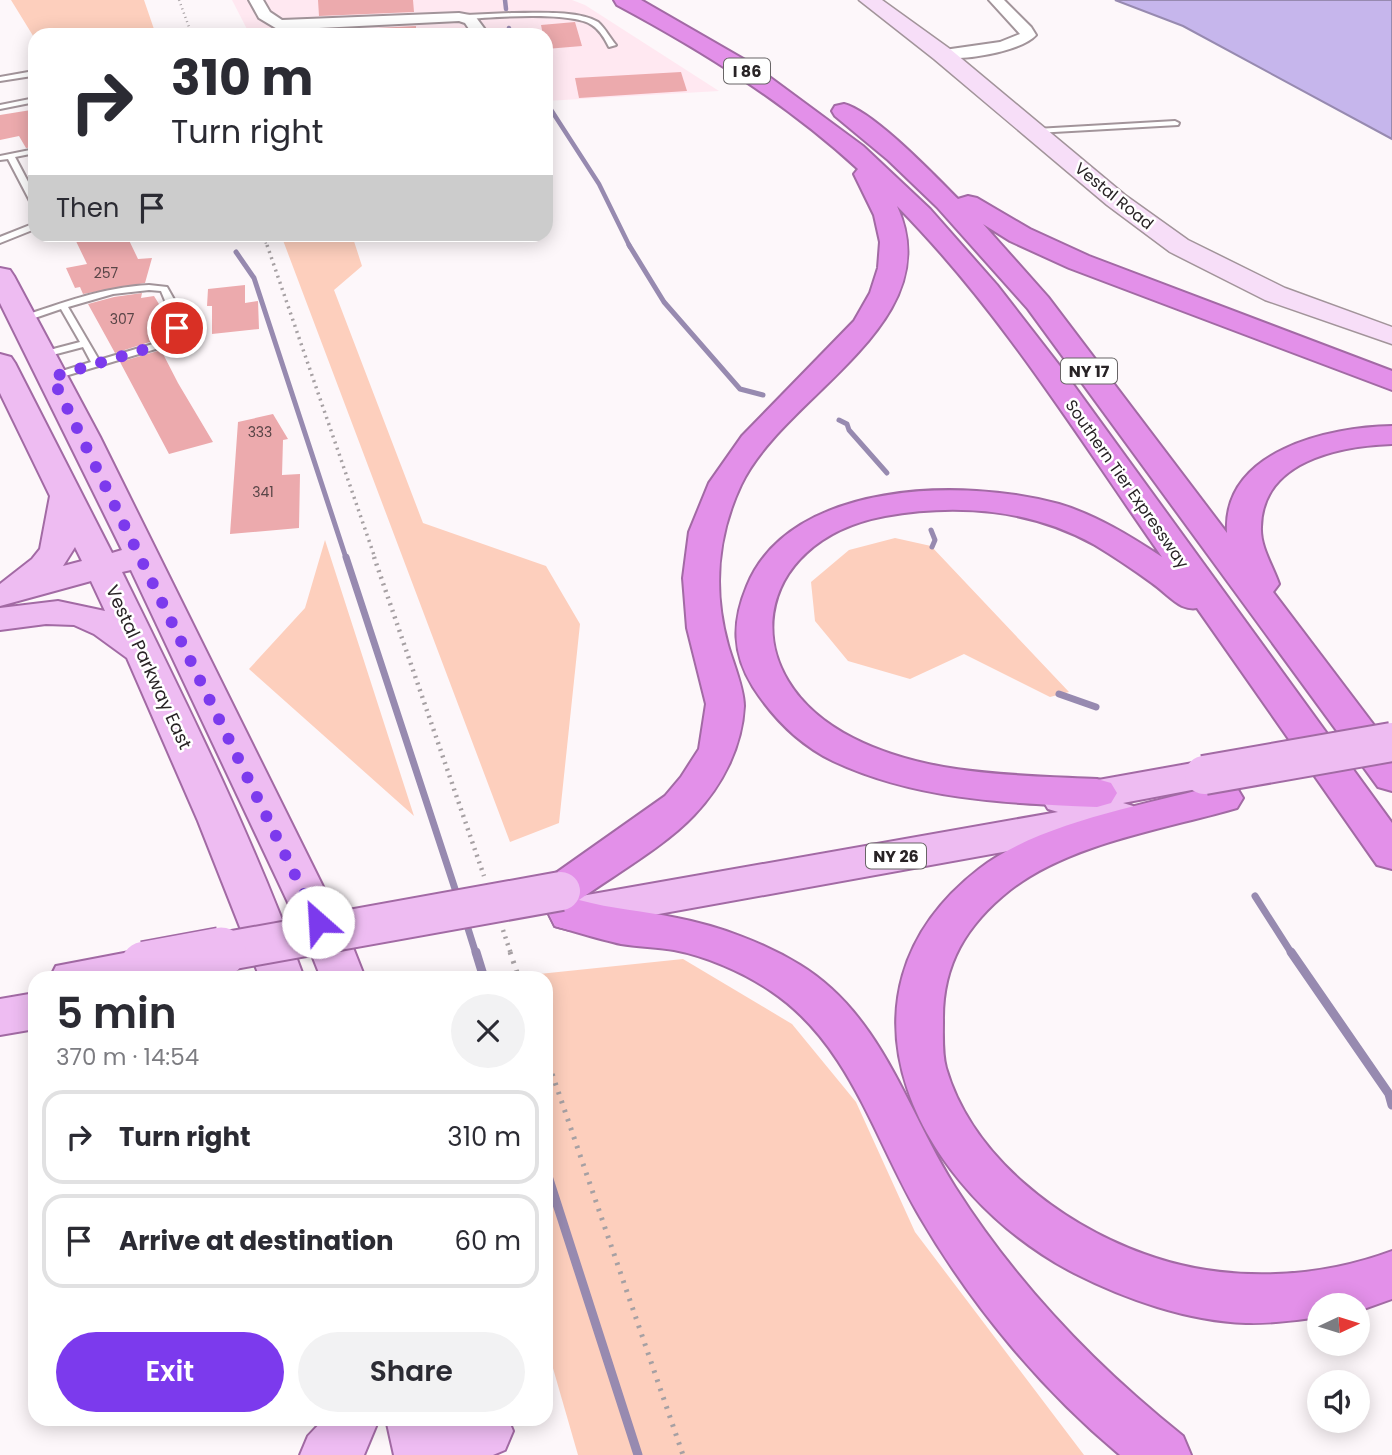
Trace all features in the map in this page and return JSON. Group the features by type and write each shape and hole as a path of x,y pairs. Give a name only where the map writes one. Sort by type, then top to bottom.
{"highway":[{"name":"Southern Tier Expressway","path":"625,0 694,38 760,80 814,119 936,189 989,245 1038,303 1392,777"},
{"name":"I 86","path":"667,0 749,46"},
{"name":"Southern Tier Expressway","path":"828,99 873,151 919,213 969,268 1058,386 1392,854"},
{"path":"873,151 1020,235 1079,262 1392,381"},
{"path":"873,151 892,229 891,272 879,306 865,327 753,443 726,483 706,532 699,578 705,628 725,704 718,749 695,787 679,806 565,902 624,928 681,935 727,950 787,979 825,1008 860,1049 937,1202 988,1278 1078,1381 1163,1455"},
{"path":"1270,612 1244,530 1246,509 1260,482 1279,464 1311,448 1344,439 1392,435"},
{"path":"1097,793 970,787 912,774 848,752 821,737 801,722 780,699 761,670 751,634 758,597 774,565 788,550 823,527 877,507 953,499 997,502 1047,512 1094,529 1154,566 1225,622"},
{"path":"1213,786 1066,843 997,877 951,919 932,951 918,1000 922,1066 942,1118 961,1149 988,1182 1040,1225 1097,1260 1163,1285 1244,1299 1330,1293 1392,1274"}],"main road":[{"path":"0,276 47,366 330,945 340,971"},
{"name":"Vestal Parkway East","path":"0,363 144,653 248,890 279,971"},
{"path":"2,604 52,561 62,542 67,496"},
{"path":"2,604 142,562"},
{"path":"2,604 44,612 74,614 94,620 144,653"},
{"name":"NY 26","path":"115,971 565,902 1213,786 1392,742"},
{"name":"NY 26","path":"251,971 565,902 1097,793 1213,786 1392,768"},
{"path":"0,990 28,986"},
{"path":"0,1017 28,1012"},
{"path":"328,1455 342,1441 349,1426"},
{"path":"416,1426 423,1455 487,1435"}],"street":[{"path":"256,0 264,15 279,25 466,18 475,28"},
{"name":"Vestal Road","path":"869,0 942,54 1141,220 1191,253 1275,295 1392,336"},
{"path":"942,54 1000,47 1025,40 1028,35 1026,30 996,0"}],"lane":[{"path":"466,18 526,14 584,19 594,22 612,45"},
{"path":"0,79 28,75"},
{"path":"16,76 28,77"},
{"path":"2,103 28,99"},
{"path":"1036,131 1175,123"},
{"path":"28,152 5,157 28,192"},
{"path":"0,240 28,229"},
{"path":"23,320 78,302 152,286 164,289 171,303 177,328 166,343 97,364 47,366"},
{"path":"64,307 97,364"},
{"path":"47,366 85,344"}],"path":[{"path":"179,0 189,28"},
{"path":"266,242 488,887"},
{"path":"501,926 517,971"},
{"path":"553,1076 683,1455"}],"shaded area":[{"path":"11,0 144,0 154,28 28,28"},
{"path":"232,0 572,0 585,5 719,91 553,101 553,28 246,28"},
{"path":"1115,0 1392,0 1392,139 1183,26"},
{"path":"284,242 354,242 362,266 334,290 423,523 546,566 580,624 559,823 510,842"},
{"path":"895,538 931,546 1069,692 1050,697 964,654 910,679 848,661 815,621 811,582 849,550"},
{"path":"325,540 414,816 249,669 305,608"},
{"path":"683,959 792,1024 856,1102 915,1232 1084,1455 578,1455 553,1368 553,973"}],"building":[{"path":"318,0 413,0 414,12 319,16"},
{"path":"575,22 582,46 553,48 553,28 542,28 541,25"},
{"path":"416,26 416,28 377,28"},
{"path":"681,72 687,91 579,98 575,78"},
{"path":"28,110 28,148 19,136 0,140 0,115"},
{"path":"76,242 130,242 138,259 152,258 145,283 83,294 80,287 75,288 66,268 87,264"},
{"path":"245,285 245,303 258,301 259,329 212,334 212,306 207,306 208,289"},
{"path":"142,293 141,298 154,296 167,317 161,320 164,326 149,330 156,340 115,353 88,304"},
{"path":"161,350 213,442 169,454 120,362"},
{"path":"273,414 288,439 283,440 282,475 300,474 299,528 230,534 238,422"}],"waterway":[{"path":"505,0 506,9"},
{"path":"553,113 599,184 629,245"},
{"path":"629,245 664,302 740,389 763,395"},
{"path":"236,252 254,278 346,558"},
{"path":"839,420 847,424 849,430 887,473"},
{"path":"931,530 935,540 932,547"},
{"path":"346,557 458,898"},
{"path":"1059,694 1096,707"},
{"path":"1255,896 1292,954"},
{"path":"465,919 476,954"},
{"path":"476,952 482,971"},
{"path":"1291,952 1389,1094 1392,1105"},
{"path":"553,1192 638,1455"}],"route":[{"path":"177,328 166,343 52,377 84,437 145,569 318,922"}]}
